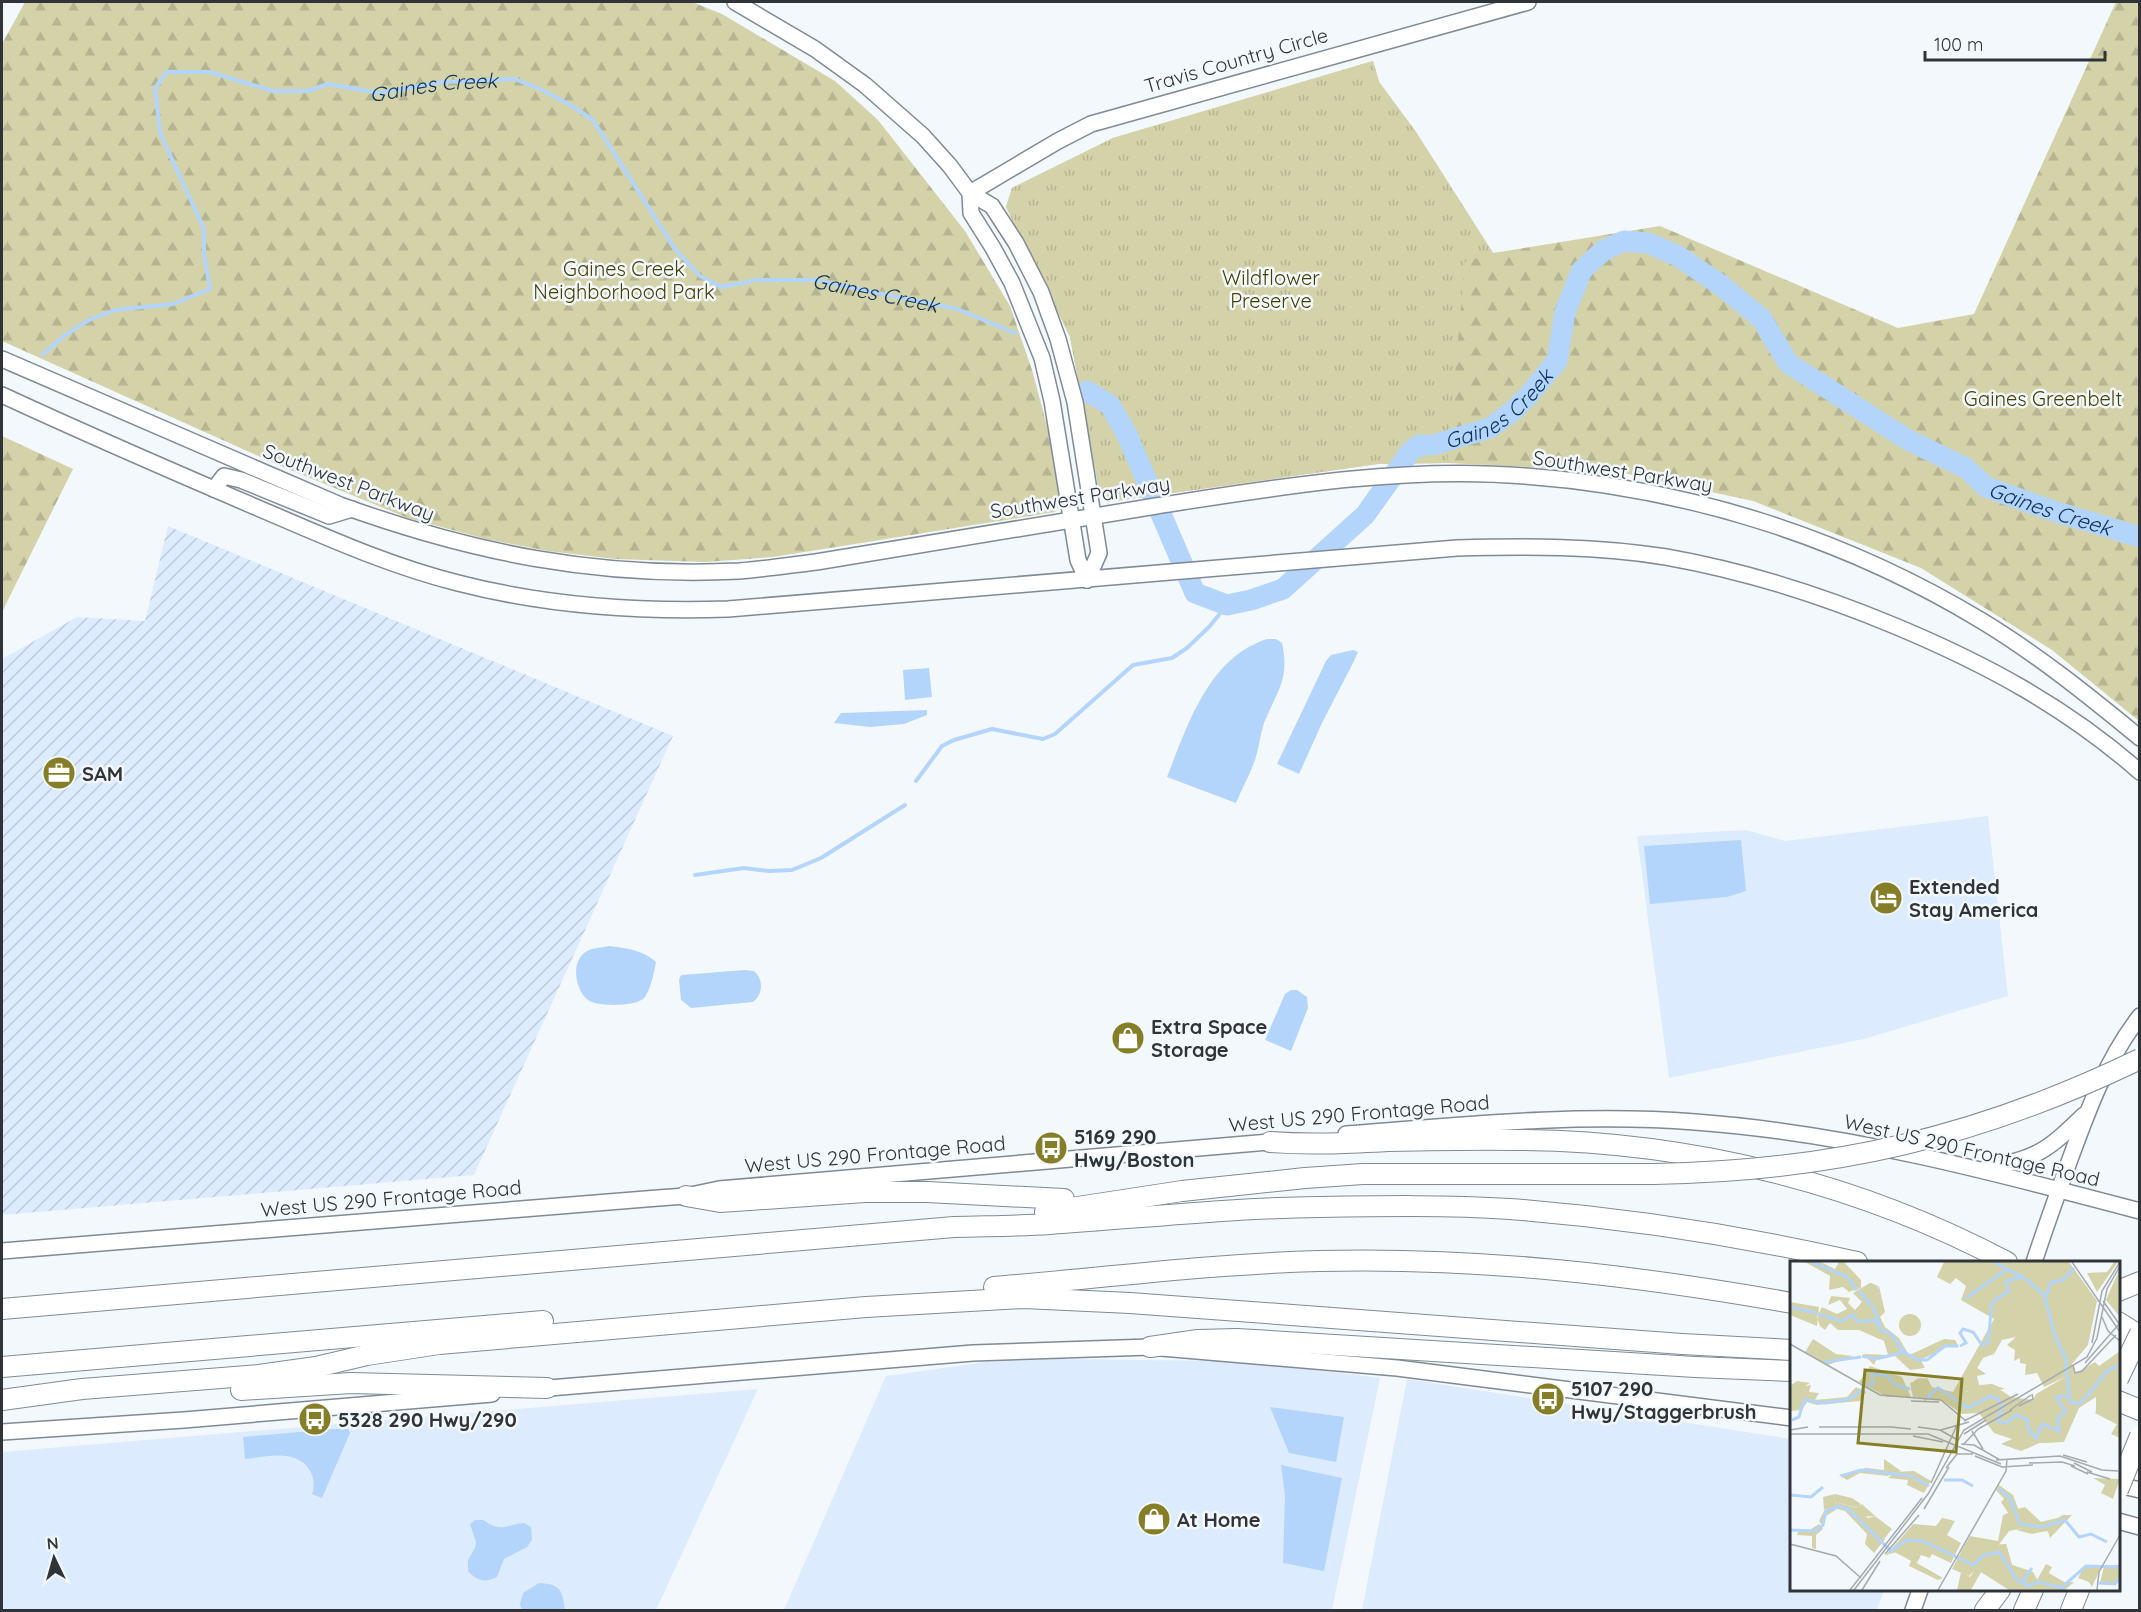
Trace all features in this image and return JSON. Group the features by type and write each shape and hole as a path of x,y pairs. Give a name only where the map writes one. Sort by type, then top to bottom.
{"highway":[{"path":"954,1227 1127,1199 1255,1183 1363,1174 1735,1172 1821,1162 1902,1146 1958,1131 2036,1105 2139,1059"},
{"path":"1270,1143 1312,1145 1523,1140 1572,1141 1663,1150 1807,1180 1923,1222 2003,1261"},
{"path":"686,1196 720,1202 876,1192 927,1192 1055,1200 1127,1199"},
{"path":"2,1309 954,1227 1047,1224 1216,1211 1318,1207 1509,1209 1709,1232 1848,1261"},
{"path":"2,1367 513,1323 996,1287 1240,1264 1319,1261 1417,1261 1508,1265 1698,1287 1790,1303"},
{"path":"2120,1290 2139,1282"},
{"path":"996,1287 1024,1298"},
{"path":"2,1400 82,1389 260,1375 439,1344 866,1307 1024,1298 1141,1303 1682,1344 1790,1350"},
{"path":"2120,1323 2139,1335 2120,1375"},
{"path":"1150,1347 1198,1340 1237,1339 1790,1371"},
{"path":"2120,1343 2139,1348"},
{"path":"2,1406 351,1383 547,1388"},
{"path":"2120,1402 2139,1410"},
{"path":"2120,1413 2139,1417"},
{"path":"2120,1485 2139,1436"},
{"path":"2120,1482 2139,1469"},
{"path":"1985,1611 1999,1591"},
{"path":"2024,1611 2032,1591"},
{"path":"2071,1611 2079,1591"}],"main road":[{"path":"735,2 815,49 865,85 923,136 970,193 992,206 1016,243 1041,292 1058,339 1074,402 1099,553 1087,580"},
{"name":"Travis Country Circle","path":"970,193 1091,124 1528,2"},
{"path":"970,193 971,213 1012,283 1042,358 1052,401 1078,560 1087,580"},
{"name":"Southwest Parkway","path":"2,359 352,509 430,536 530,559 617,569 674,572 740,571 816,562 1287,485 1379,476 1523,475 1652,493 1719,507 1813,538 1911,582 1982,620 2031,652 2090,696 2139,738"},
{"path":"2,395 342,544 460,584 564,604 673,611 728,609 1457,548 1524,546 1592,549 1665,557 1739,572 1815,595 1939,644 2030,692 2078,722 2139,772"},
{"path":"214,489 224,476 241,480 328,516 352,509"},
{"path":"2035,1261 2086,1113 2104,1072 2139,1016"},
{"path":"1980,1168 2011,1164 2041,1152 2055,1143 2086,1113"},
{"name":"West US 290 Frontage Road","path":"2,1251 686,1196 719,1189 1270,1143 1314,1136 1504,1121 1578,1119 1674,1121 1745,1126 1860,1143 1980,1168 2139,1211"},
{"path":"2,1432 184,1420 973,1353 1150,1347 1397,1368 1790,1418"},
{"path":"2120,1484 2139,1490"},
{"path":"2120,1522 2139,1527"},
{"path":"1913,1611 1920,1591"}],"shaded area":[{"path":"168,526 673,736 474,1175 2,1215 2,659 77,617 145,621"},
{"path":"1988,816 2008,996 1864,1039 1669,1078 1637,836 1746,830 1785,841"},
{"path":"1060,1359 1222,1361 1380,1378 1332,1610 784,1610 886,1376 985,1362"},
{"path":"1407,1379 1790,1439 1790,1591 1884,1591 1877,1610 1362,1610"},
{"path":"758,1389 656,1610 2,1610 2,1452"}],"green space":[{"name":"Gaines Creek Neighborhood Park","path":"25,2 692,2 722,14 835,81 878,120 965,231 1010,306 1032,370 1049,433 1061,504 1055,512 773,557 705,562 615,559 548,551 486,539 408,518 283,467 2,341 2,44"},
{"name":"Gaines Greenbelt","path":"2116,2 2139,2 2139,721 2052,650 1921,568 1753,501 1614,471 1447,463 1378,464 1108,502 1099,490 1070,337 1006,207 1012,188 1113,138 1373,61 1379,82 1416,132 1493,253 1660,226 1898,328 1974,314"},
{"name":"Wildflower Preserve","path":"1373,61 1379,82 1416,132 1493,253 1465,262 1447,463 1378,464 1108,502 1099,490 1070,337 1006,207 1012,188 1113,138"},
{"path":"2,436 73,469 2,612"}],"water":[{"path":"1267,639 1276,639 1282,643 1283,676 1264,723 1255,760 1236,803 1167,777 1192,715 1215,677 1229,661 1247,648"},
{"path":"1353,650 1358,652 1299,774 1277,764 1326,661 1331,655"},
{"path":"929,668 932,697 905,700 903,670"},
{"path":"927,710 927,715 904,724 870,727 834,723 841,713"},
{"path":"1741,840 1746,891 1727,897 1650,904 1644,846"},
{"path":"609,946 640,952 656,962 649,989 641,1000 617,1005 600,1004 588,1000 580,991 576,978 579,959 588,950"},
{"path":"754,971 761,983 759,995 753,1002 691,1008 681,1000 679,980 681,975"},
{"path":"1291,990 1297,990 1307,997 1308,1008 1291,1051 1265,1040 1285,994"},
{"path":"1270,1407 1344,1417 1336,1462 1289,1453"},
{"path":"345,1428 350,1433 322,1498 312,1494 314,1485 311,1473 297,1459 271,1456 245,1459 243,1437"},
{"path":"1281,1465 1342,1478 1324,1571 1283,1563 1285,1496"},
{"path":"475,1520 483,1520 499,1527 524,1523 531,1527 532,1540 527,1547 504,1559 497,1577 488,1580 478,1579 468,1571 468,1560 476,1542 470,1524"},
{"path":"539,1583 552,1585 559,1589 565,1610 522,1610 520,1604 523,1593"}],"waterway":[{"name":"Gaines Creek","path":"43,354 65,335 89,320 115,310 173,304 210,289 204,254 204,229 160,133 155,88 167,72 210,72 273,91 308,91 328,84 379,93 442,82 515,79 540,89 593,120 675,249 700,276 721,287 757,280 814,280 957,309 1015,333"},
{"name":"Gaines Creek","path":"1087,391 1110,405 1127,435 1195,593 1227,605 1251,600 1283,589 1365,515 1410,452 1419,445 1433,445 1490,428 1514,410 1557,361 1565,312 1582,270 1604,250 1624,241 1648,243 1678,256 1722,286 1762,319 1788,363 1908,440 1966,468 1986,487 2050,510 2140,537"},
{"path":"916,781 942,746 954,740 992,729 1043,739 1055,734 1133,665 1172,658 1187,648 1209,627 1227,605"},
{"path":"695,875 744,868 769,871 792,870 821,858 905,805"}],"place":[{"name":"SAM","path":"59,773"},
{"name":"Extended Stay America","path":"1886,898"},
{"name":"Extra Space Storage","path":"1128,1038"},
{"name":"5169 290 Hwy/Boston","path":"1051,1148"},
{"name":"5107 290 Hwy/Staggerbrush","path":"1548,1399"},
{"name":"5328 290 Hwy/290","path":"315,1419"},
{"name":"At Home","path":"1154,1519"}]}
